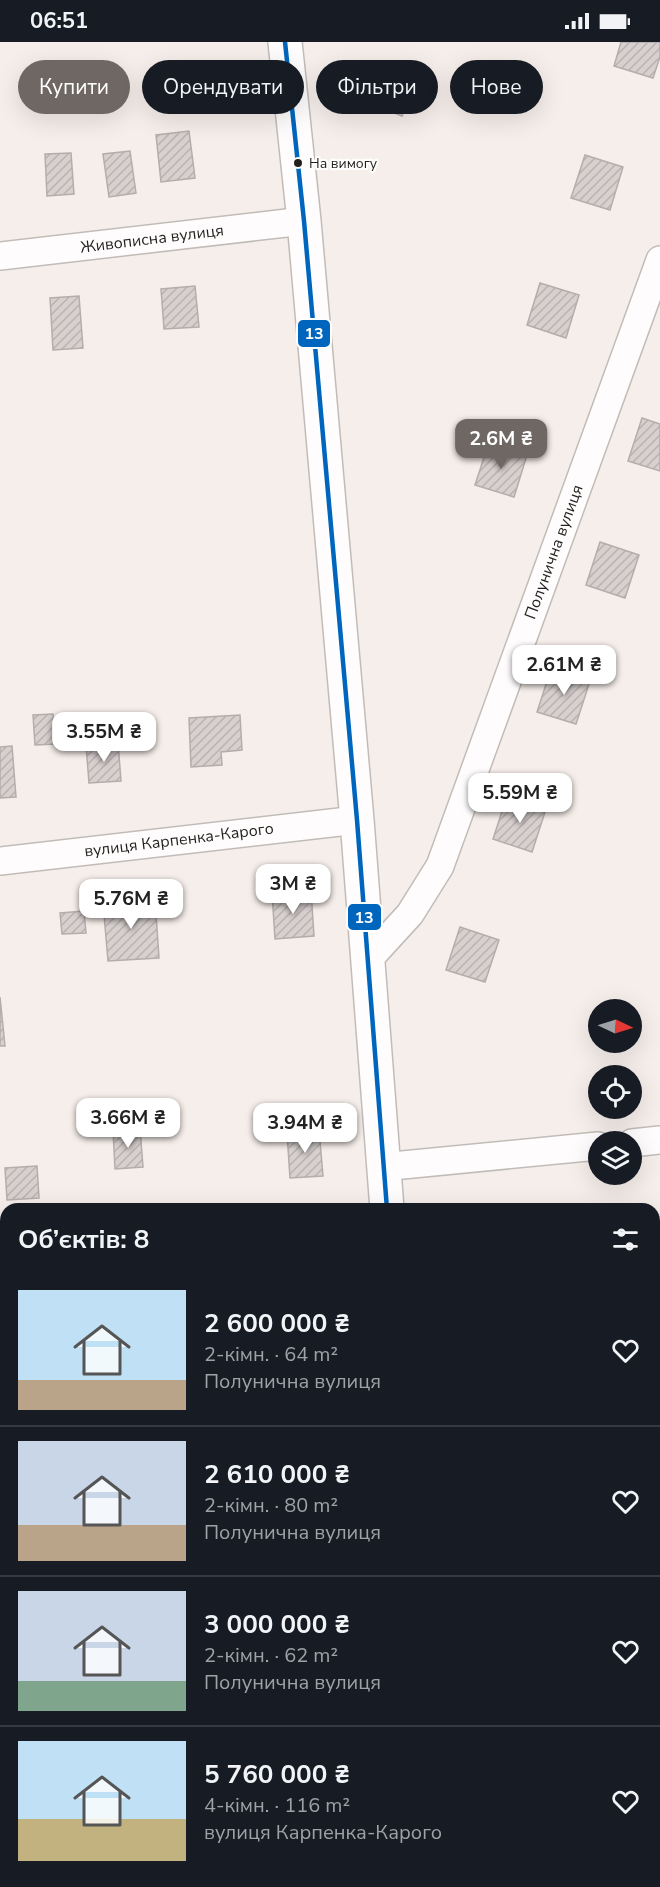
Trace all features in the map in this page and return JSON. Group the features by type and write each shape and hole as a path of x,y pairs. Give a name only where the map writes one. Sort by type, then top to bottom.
{"street":[{"path":"285,42 304,221 357,820 386,1203"},
{"name":"Живописна вулиця","path":"0,256 304,221"},
{"name":"Полунична вулиця","path":"367,961 410,914 440,866 660,260"},
{"name":"вулиця Карпенка-Карого","path":"0,861 357,820"},
{"path":"642,1142 660,1140"},
{"path":"382,1167 588,1147"}],"building":[{"path":"621,42 660,42 660,57 653,78 614,66"},
{"path":"189,131 195,178 161,182 156,135"},
{"path":"130,151 136,193 109,197 103,154"},
{"path":"71,153 74,194 47,196 45,154"},
{"path":"585,155 623,167 610,210 571,198"},
{"path":"540,283 579,295 566,338 527,325"},
{"path":"195,286 199,327 164,329 161,289"},
{"path":"79,296 83,348 53,350 50,298"},
{"path":"642,418 660,424 660,471 628,461"},
{"path":"489,442 527,455 514,497 475,485"},
{"path":"600,542 639,555 625,598 586,585"},
{"path":"551,669 590,681 576,724 537,712"},
{"path":"53,714 56,744 35,745 33,715"},
{"path":"240,715 242,750 221,752 222,765 191,767 189,718"},
{"path":"118,742 121,781 89,783 86,745"},
{"path":"12,746 16,797 0,798 0,747"},
{"path":"507,796 546,809 532,852 493,839"},
{"path":"311,890 314,936 275,939 272,893"},
{"path":"155,899 159,958 108,961 103,903"},
{"path":"84,911 86,933 62,934 60,913"},
{"path":"460,927 499,940 485,982 446,970"},
{"path":"0,997 5,1046 0,1046"},
{"path":"140,1128 143,1167 115,1169 113,1130"},
{"path":"319,1130 323,1176 290,1178 287,1133"},
{"path":"37,1166 39,1198 7,1200 5,1168"}],"transit line":[{"name":"13","path":"285,42 304,221 357,820 387,1203"}],"place":[{"name":"На вимогу","path":"298,163"}]}
